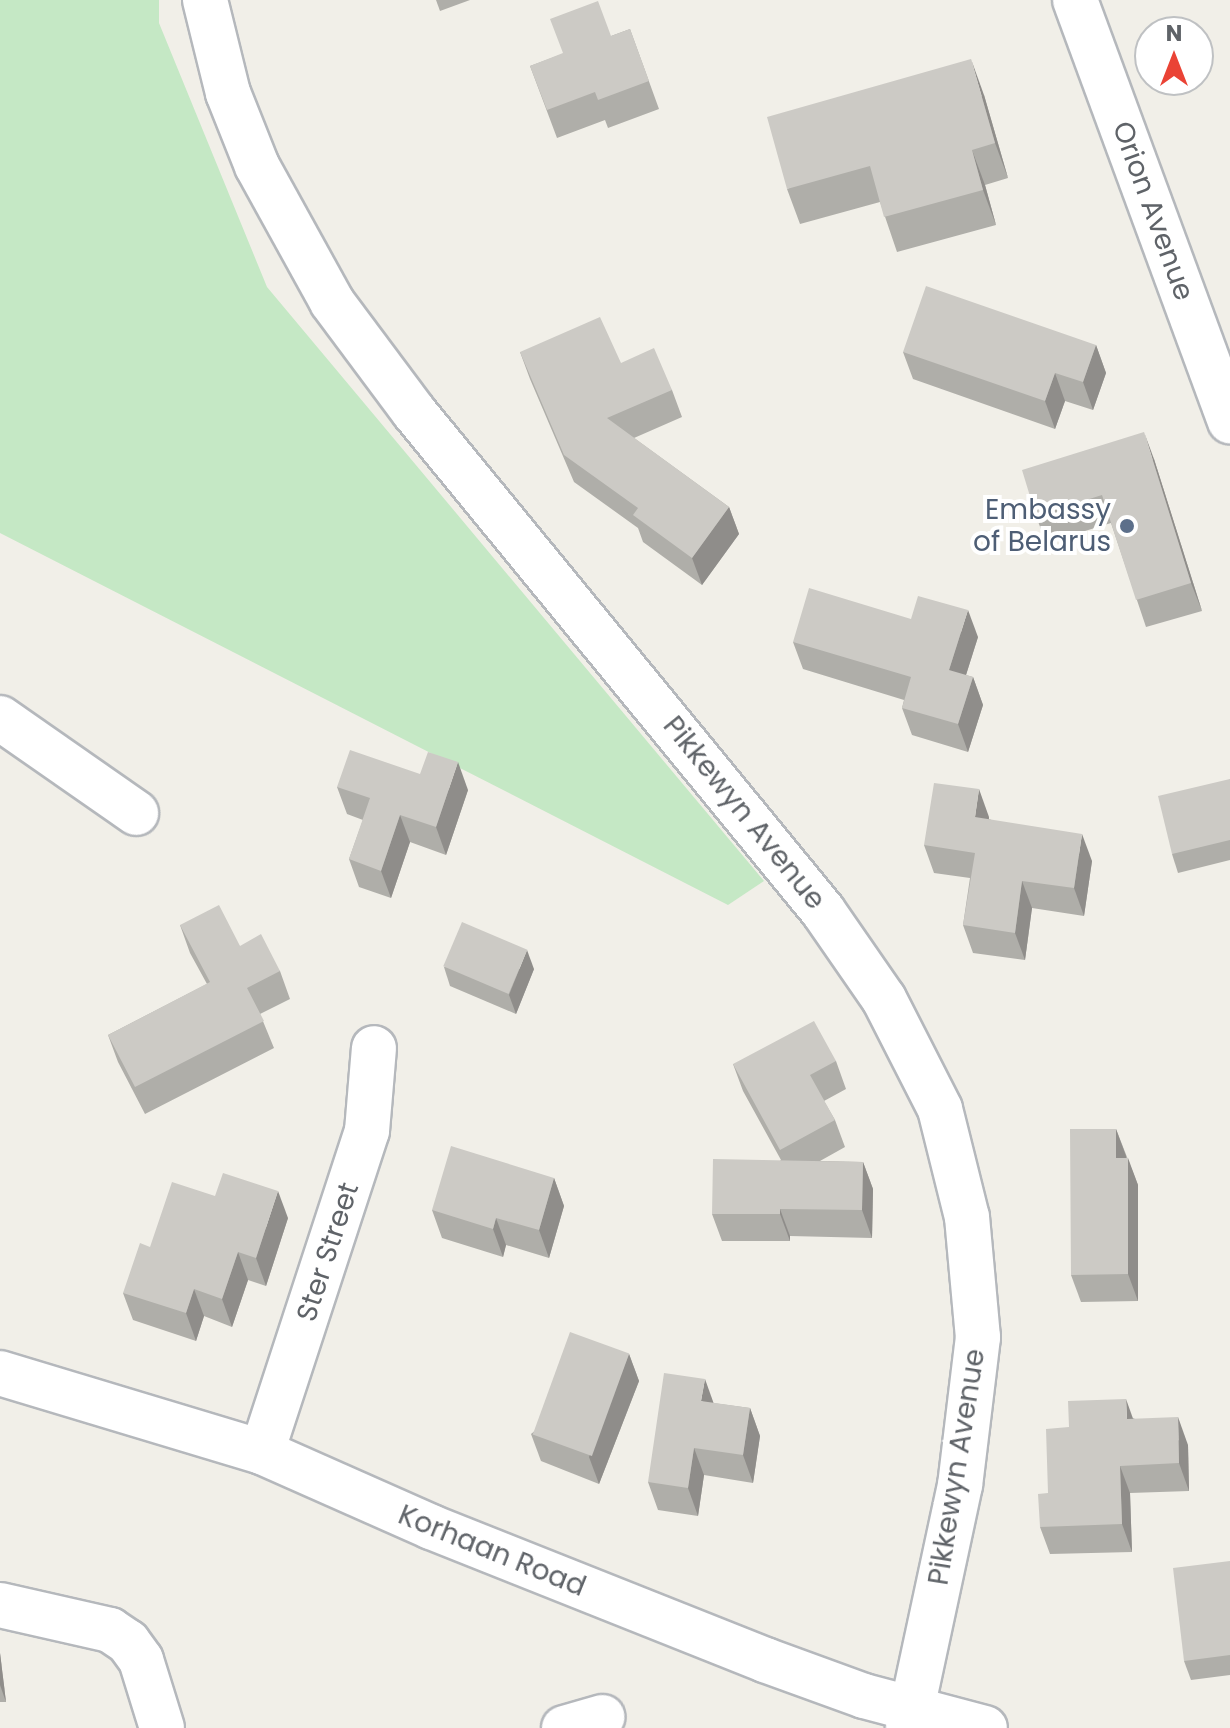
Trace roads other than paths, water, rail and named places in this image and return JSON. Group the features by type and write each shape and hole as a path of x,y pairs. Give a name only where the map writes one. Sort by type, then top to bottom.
{"street":[{"name":"Pikkewyn Avenue","path":"205,0 228,93 257,166 332,302 414,412 823,911 891,1011 940,1109 967,1217 978,1337 960,1485 910,1719"},
{"name":"Orion Avenue","path":"1075,0 1230,421"},
{"path":"0,718 136,813"},
{"name":"Ster Street","path":"262,1452 367,1131 374,1048"},
{"name":"Korhaan Road","path":"0,1373 262,1452 431,1527 910,1719 985,1728"},
{"path":"0,1605 110,1630 128,1642 141,1660 162,1728"}],"place":[{"name":"Embassy of Belarus","path":"1127,526"}]}
